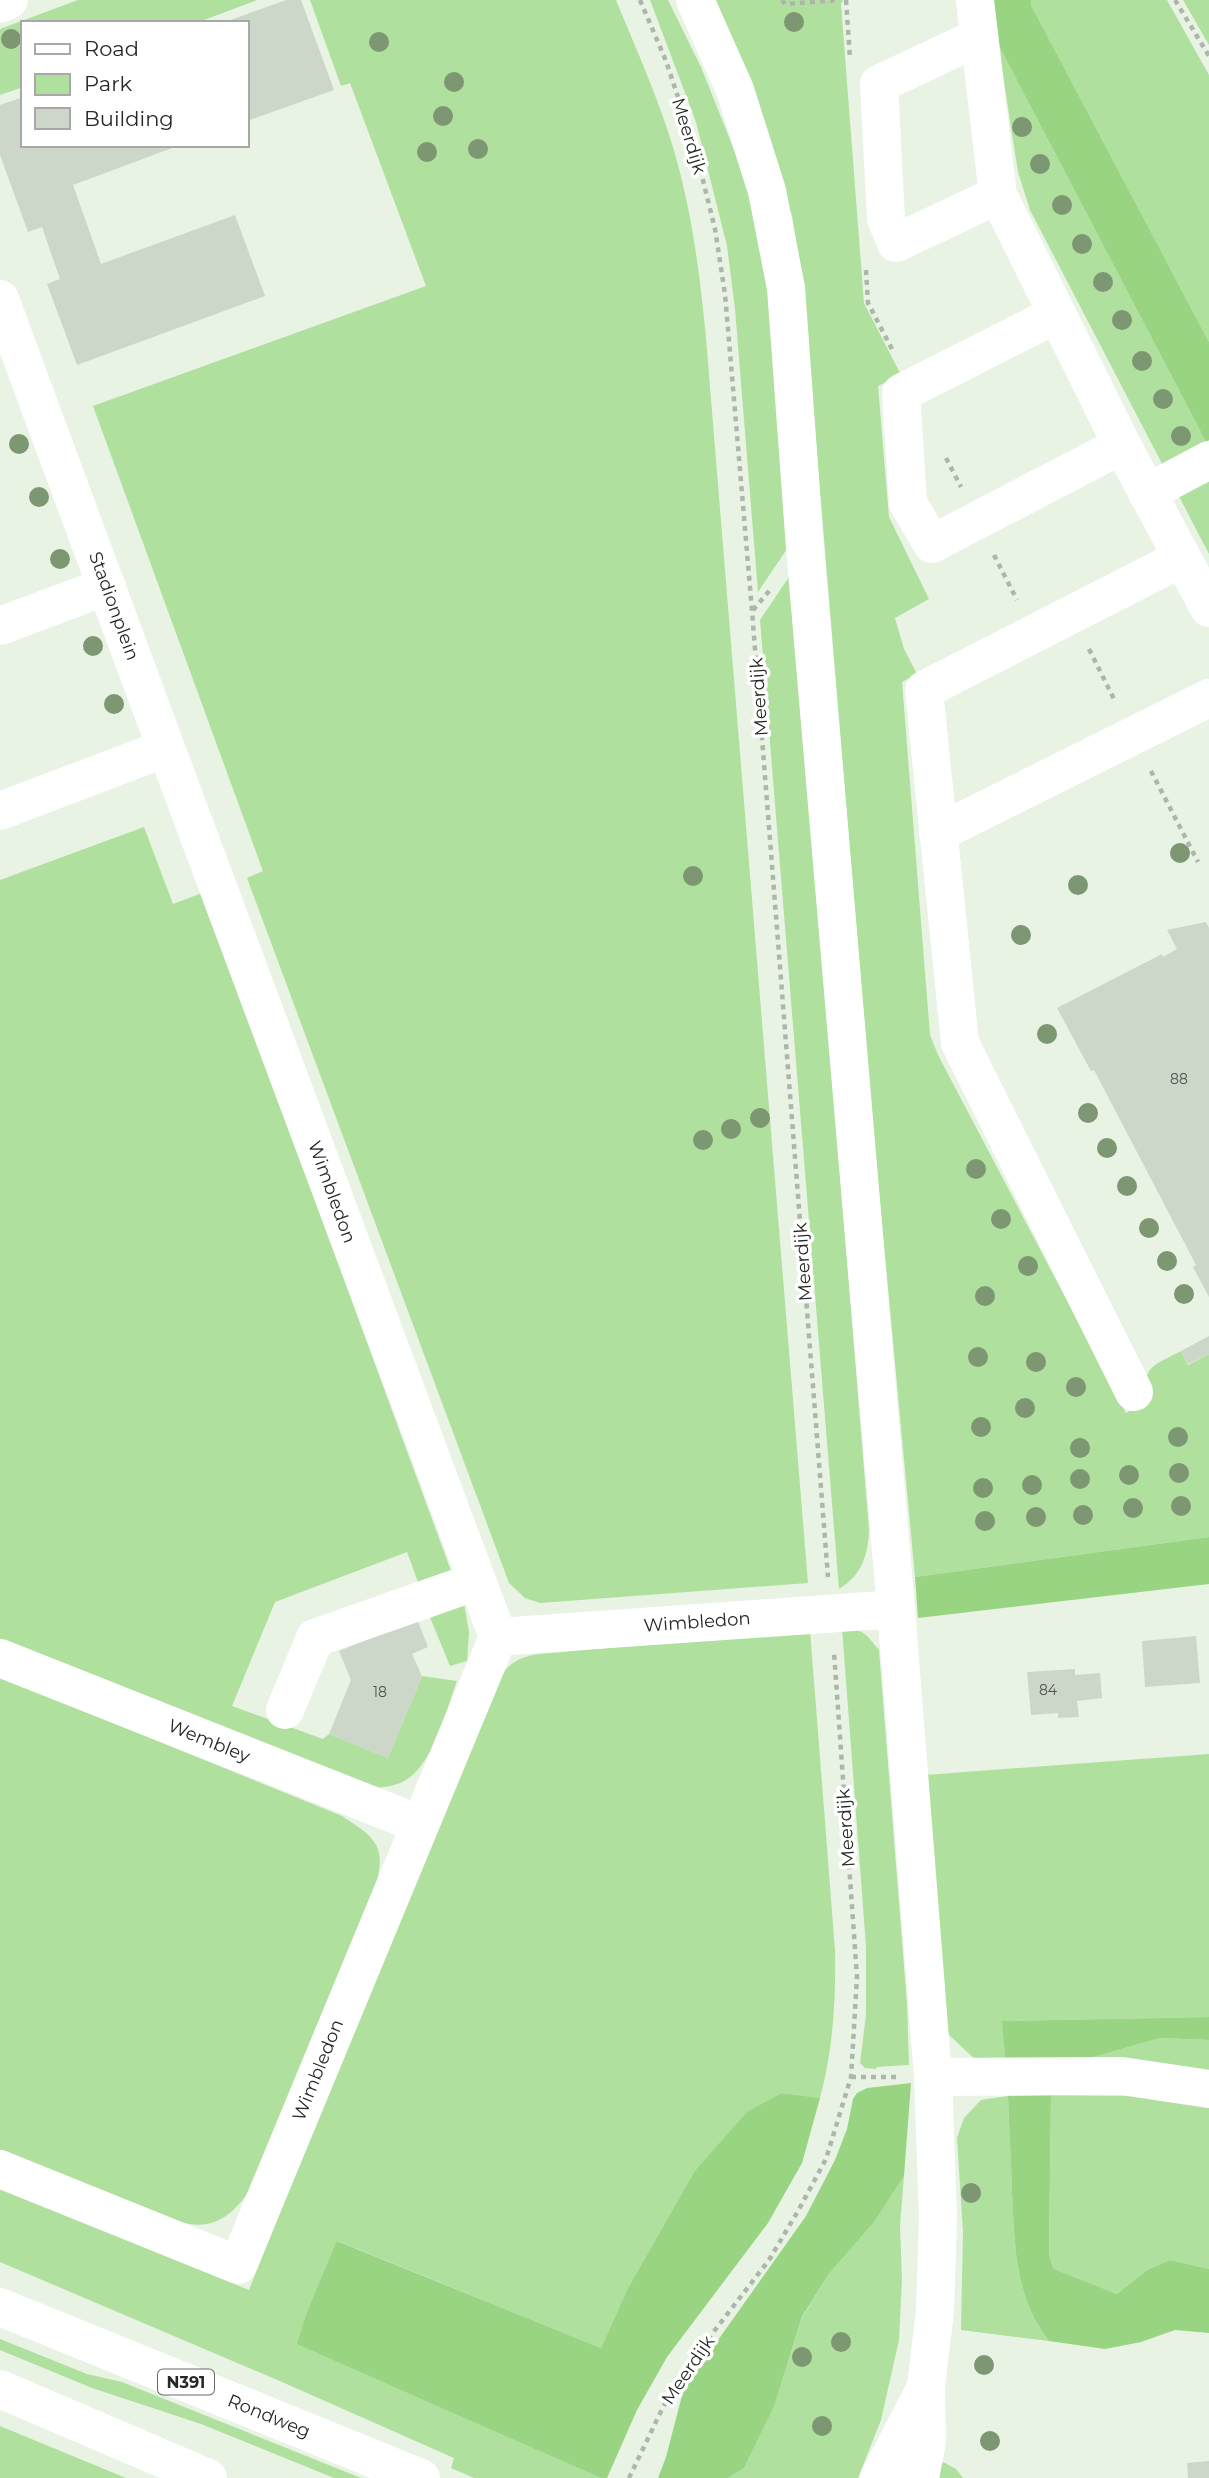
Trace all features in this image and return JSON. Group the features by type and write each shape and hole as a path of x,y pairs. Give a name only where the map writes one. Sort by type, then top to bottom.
{"street":[{"path":"0,4 9,0"},
{"path":"694,1 735,90 763,178 786,288 806,562 896,1609 933,2077 938,2218 936,2311 926,2386 926,2441 920,2478"},
{"path":"998,195 896,243 886,219 878,84 977,18 998,195 1122,445 1209,608"},
{"path":"1057,314 901,393 908,503 932,544 1122,445"},
{"name":"Stadionplein","path":"4,320 107,586 166,748"},
{"path":"1147,493 1209,460"},
{"path":"1133,1392 960,1043 923,690 1182,558"},
{"path":"0,625 107,586"},
{"path":"938,832 1209,698"},
{"path":"0,811 166,748"},
{"name":"Wimbledon","path":"0,2169 238,2266 498,1637 166,748"},
{"path":"285,1710 315,1638 477,1581"},
{"name":"Wimbledon","path":"498,1637 896,1609"},
{"name":"Wembley","path":"0,1658 419,1825"},
{"path":"933,2077 1122,2076 1209,2090"},
{"name":"Rondweg","path":"0,2307 421,2478"},
{"path":"879,2478 926,2386"},
{"path":"0,2389 208,2478"}],"path":[{"name":"Meerdijk","path":"629,2478 663,2407 695,2356 769,2260 826,2158 851,2077 857,1977 831,1613 725,294 715,229 695,148 666,61 640,0"},
{"path":"782,0 785,4 840,0"},
{"path":"846,0 851,69"},
{"path":"1175,0 1209,56"},
{"path":"865,262 868,303 912,388"},
{"path":"946,456 1034,634"}],"green space":[{"path":"78,0 257,0 201,21 22,21"},
{"path":"310,0 616,0 654,91 670,138 691,223 706,338 808,1583 540,1603 525,1598 509,1583 247,878 263,871 93,406 426,286 350,83 341,86"},
{"path":"650,0 668,0 701,67 741,167 755,219 771,303 789,546 758,592 735,309 727,246 696,122"},
{"path":"712,0 843,0 841,4 864,303 901,375 878,386 889,517 929,599 895,618 904,649 917,674 902,682 930,1035 938,1055 1126,1413 1152,1399 1146,1380 1157,1364 1181,1351 1188,1365 1209,1354 1209,1537 915,1577 874,1138 802,275 792,216 770,143"},
{"path":"993,0 1031,0 1031,5 1209,342 1209,440 1206,442 998,44"},
{"path":"1031,0 1167,0 1209,75 1209,342 1031,5"},
{"path":"1183,0 1209,0 1209,45"},
{"path":"21,21 21,88 0,95 0,29"},
{"path":"998,44 1206,442 1209,441 1209,554 1030,210 1018,172"},
{"path":"791,574 869,1530 862,1564 853,1577 839,1589 760,620"},
{"path":"144,827 173,904 202,893 451,1571 418,1582 407,1552 275,1602 232,1706 323,1739 329,1734 388,1758 422,1676 457,1681 442,1725 427,1756 407,1779 392,1786 373,1788 0,1640 0,880"},
{"path":"1209,1537 1209,1584 918,1618 915,1577"},
{"path":"464,1603 469,1632 467,1661 450,1666 429,1615"},
{"path":"842,1628 864,1633 879,1650 907,2004 909,2065 876,2069 865,2068 860,2063 866,2015 866,1946"},
{"path":"810,1630 835,1950 833,2025 820,2098 782,2093 694,2172 628,2288 601,2348 338,2241 306,2314 298,2343 601,2478 474,2478 451,2468 454,2458 0,2262 0,2188 249,2290 485,1703 506,1670 519,1659 540,1654"},
{"path":"0,1677 342,1816 365,1832 377,1847 380,1866 374,1893 250,2190 228,2215 220,2220 200,2225 177,2221 0,2150"},
{"path":"1209,1754 1209,2017 1003,2021 1006,2065 978,2062 949,2035 945,2020 925,1775"},
{"path":"1209,2017 1209,2040 1160,2038 1076,2062 1006,2065 1002,2021"},
{"path":"1160,2038 1209,2040 1209,2073 1076,2062"},
{"path":"911,2083 904,2176 875,2221 828,2275 802,2317 774,2407 744,2468 728,2478 658,2478 684,2388 806,2216 835,2160 847,2129 853,2099 857,2093 867,2088"},
{"path":"782,2093 820,2098 802,2163 768,2223 667,2357 637,2410 607,2478 601,2478 297,2344 306,2314 337,2241 601,2348 628,2288 694,2172 747,2112"},
{"path":"1051,2095 1148,2096 1209,2105 1209,2269 1170,2260 1147,2270 1117,2294 1053,2270 1049,2254"},
{"path":"1051,2095 1049,2254 1053,2269 1117,2294 1147,2270 1170,2260 1209,2269 1209,2333 1175,2330 1141,2342 1105,2349 1049,2341 1037,2324 1018,2270 1008,2096"},
{"path":"1008,2096 1018,2270 1029,2306 1049,2341 961,2330 963,2232 957,2138 964,2118 981,2100"},
{"path":"904,2176 900,2225 902,2279 899,2340 881,2420 858,2478 728,2478 744,2468 774,2407 802,2318 828,2275 875,2221"},
{"path":"0,2339 87,2374 122,2382 361,2478 334,2478 201,2424 92,2388 0,2350"},
{"path":"0,2426 126,2478 0,2478"},
{"path":"943,2462 956,2469 963,2478 935,2478"}],"building":[{"path":"286,0 301,0 334,90 248,121 248,21 228,21"},
{"path":"21,98 21,147 175,147 73,185 101,264 235,215 265,296 77,365 47,284 60,279 42,227 28,232 0,155 0,105"},
{"path":"1206,922 1209,928 1209,1297 1193,1267 1196,1265 1094,1070 1091,1071 1057,1008 1162,954 1163,957 1177,949 1167,930"},
{"path":"1209,1336 1209,1354 1188,1364 1181,1351"},
{"path":"417,1619 428,1647 412,1654 422,1676 388,1758 329,1734 351,1680 339,1651"},
{"path":"1196,1636 1200,1683 1145,1687 1142,1641"},
{"path":"1075,1669 1075,1675 1100,1673 1102,1698 1077,1701 1079,1717 1058,1718 1058,1713 1031,1715 1027,1672"},
{"path":"1209,2461 1209,2478 1188,2478 1187,2463"}]}
